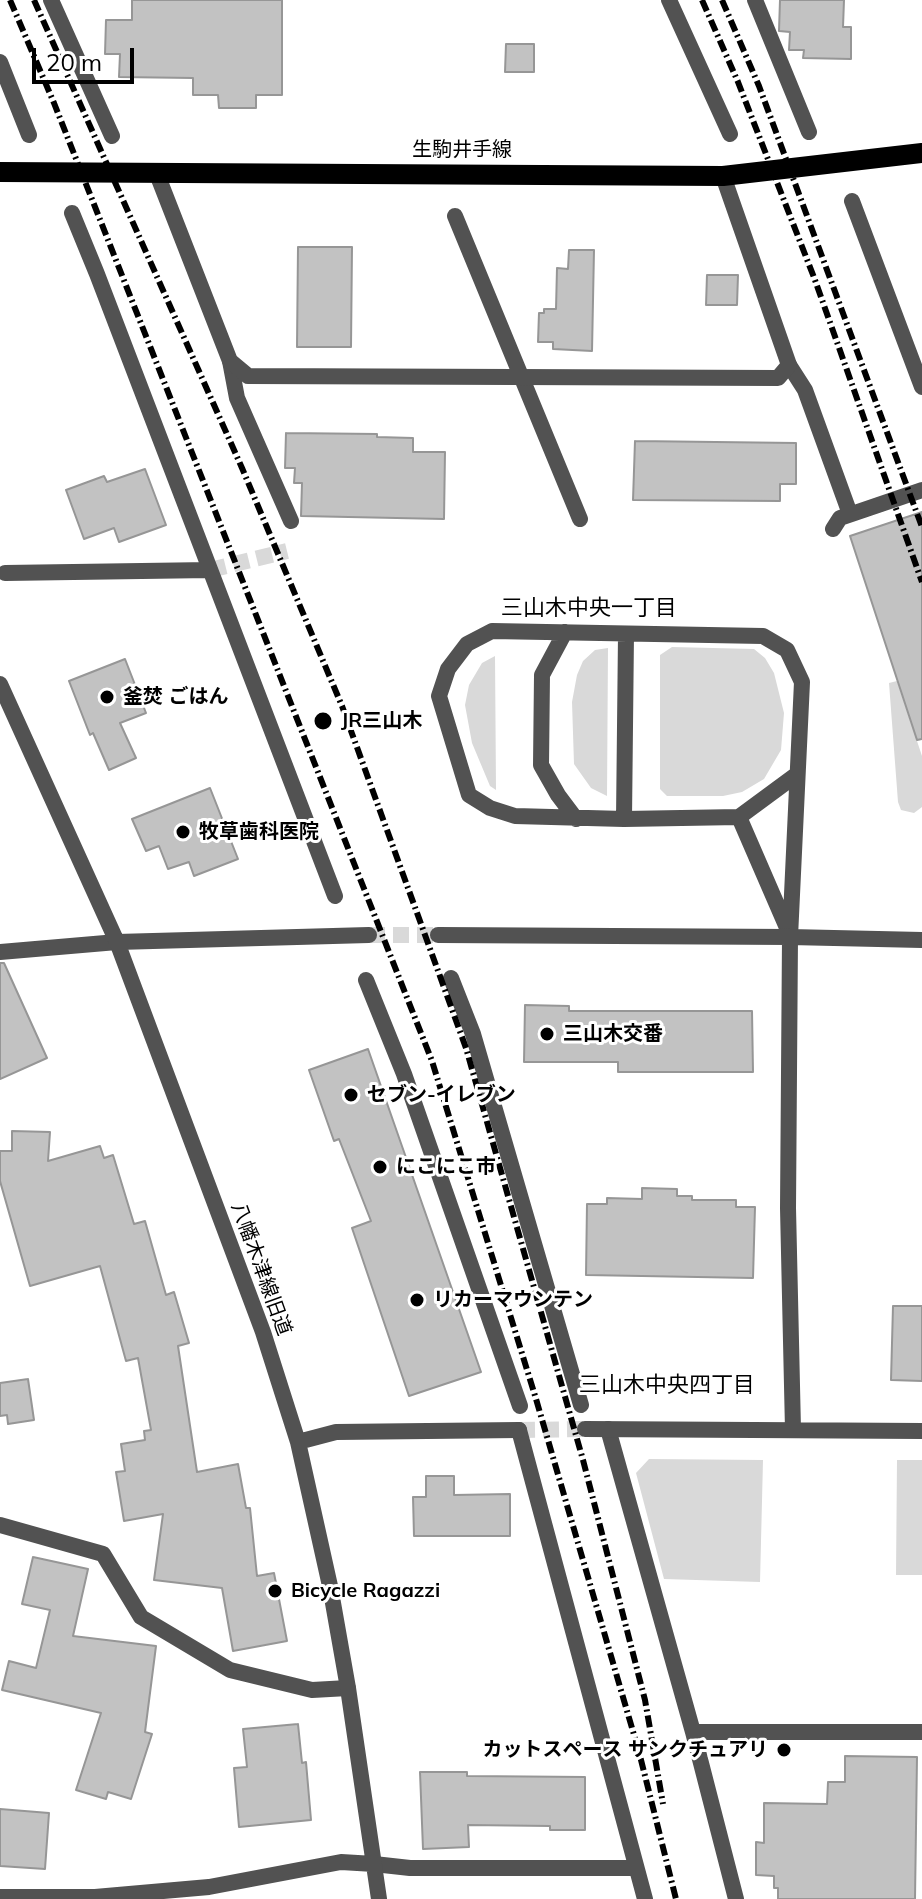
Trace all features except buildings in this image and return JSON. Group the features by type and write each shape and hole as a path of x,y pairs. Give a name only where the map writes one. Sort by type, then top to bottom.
{"main road":[{"name":"生駒井手線","path":"0,172 723,176 922,153"}],"street":[{"path":"51,0 112,136"},
{"path":"669,0 730,134"},
{"path":"755,0 809,132"},
{"path":"0,62 29,135"},
{"path":"157,174 230,361 237,398 291,521"},
{"path":"723,176 789,365 805,390 850,514"},
{"path":"852,201 922,387"},
{"path":"72,213 335,896"},
{"path":"455,216 580,519"},
{"path":"230,361 248,376 778,378 789,365"},
{"path":"833,529 840,518 922,490"},
{"path":"5,573 210,570"},
{"path":"793,1430 788,1208 790,937 802,682 787,650 763,636 492,631 467,644 448,669 439,696 469,795 490,808 515,816 576,819 739,817 796,775"},
{"path":"565,632 542,675 541,765 576,819"},
{"path":"624,819 626,634"},
{"name":"八幡木津線旧道","path":"0,684 117,942 254,1305 298,1442 330,1586 379,1899"},
{"path":"739,817 790,937"},
{"path":"0,952 117,942 369,935"},
{"path":"438,935 922,940"},
{"path":"451,978 473,1034 581,1405"},
{"path":"366,980 404,1074 520,1406"},
{"path":"585,1429 922,1431"},
{"path":"608,1429 736,1899"},
{"path":"298,1442 336,1432 519,1430 645,1899"},
{"path":"0,1525 103,1554 141,1617 230,1670 312,1690 348,1688"},
{"path":"693,1732 922,1732"},
{"path":"0,1897 95,1898 208,1893 341,1862 410,1868 636,1868"}],"shaded area":[{"path":"672,647 754,649 765,658 774,673 784,713 781,750 764,779 742,792 723,796 667,796 660,789 660,655"},
{"path":"608,648 607,796 591,788 574,764 572,702 583,661 595,650"},
{"path":"495,656 496,790 490,786 472,743 465,705 469,685 482,663"},
{"path":"897,681 922,756 922,807 914,813 901,810 898,802 889,683"},
{"path":"649,1459 763,1460 760,1582 664,1579 636,1473"},
{"path":"897,1460 922,1460 922,1575 896,1575"}],"tunnel":[{"path":"210,570 287,551"},
{"path":"369,935 438,935"},
{"path":"519,1430 585,1429"}],"railway":[{"path":"10,0 54,103 432,1061 536,1399 639,1752 676,1899"},
{"path":"34,0 242,468 342,706 466,1048 583,1460 645,1700 663,1804"},
{"path":"702,0 738,82 815,280 922,582"},
{"path":"722,0 759,86 922,527"}],"place":[{"name":"釜焚 ごはん","path":"107,697"},
{"name":"JR三山木","path":"323,721"},
{"name":"牧草歯科医院","path":"183,832"},
{"name":"三山木交番","path":"547,1034"},
{"name":"セブン-イレブン","path":"351,1095"},
{"name":"にこにこ市","path":"380,1167"},
{"name":"リカーマウンテン","path":"417,1300"},
{"name":"Bicycle Ragazzi","path":"275,1591"},
{"name":"カットスペース サンクチュアリ","path":"784,1750"}],"district":[{"name":"三山木中央一丁目","path":"589,608"},
{"name":"三山木中央四丁目","path":"667,1385"}]}
